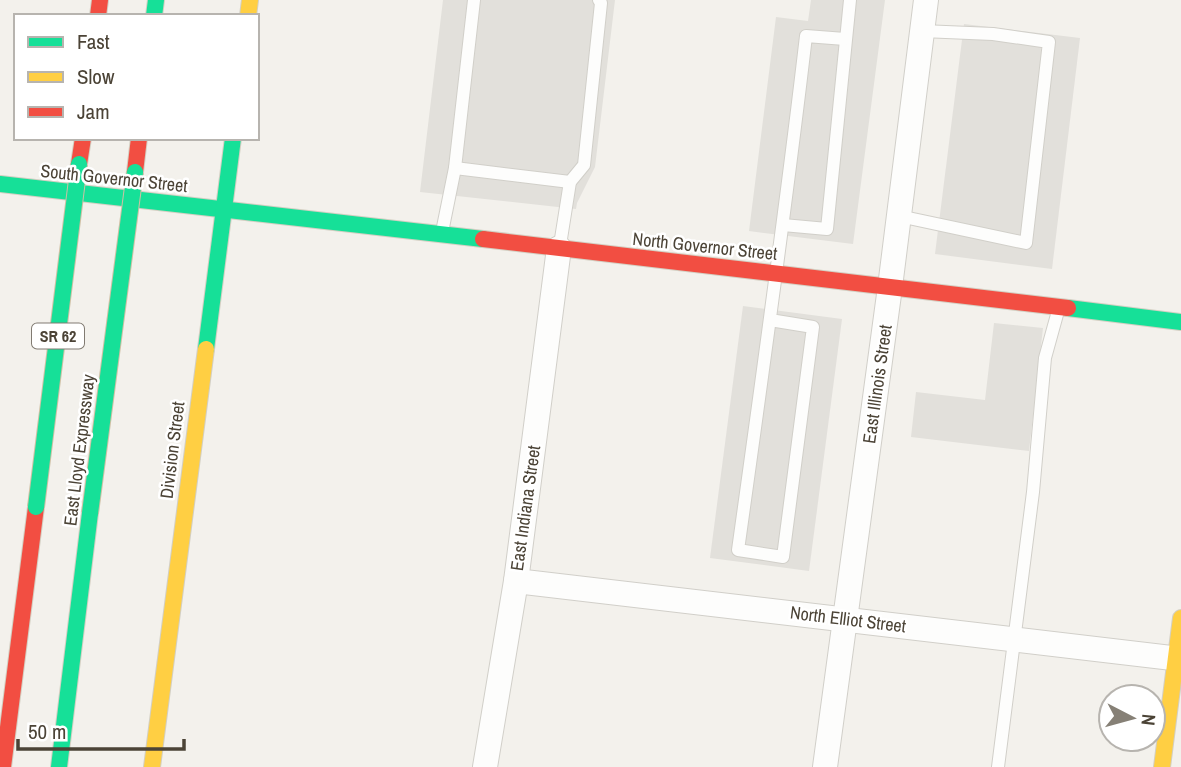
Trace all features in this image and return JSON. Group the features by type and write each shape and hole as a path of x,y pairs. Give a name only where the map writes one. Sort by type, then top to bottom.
{"main road":[{"name":"East Lloyd Expressway","path":"3,767 83,140"},
{"name":"East Lloyd Expressway","path":"59,767 139,140"},
{"name":"Division Street","path":"152,767 233,140"},
{"name":"South Governor Street","path":"0,184 224,209"},
{"name":"North Governor Street","path":"224,209 1181,322"},
{"path":"1162,767 1178,659 1181,618"}],"street":[{"name":"East Illinois Street","path":"825,767 926,0"},
{"name":"East Indiana Street","path":"485,767 516,580 559,248"},
{"name":"North Elliot Street","path":"516,580 1178,659"}],"lane":[{"path":"442,235 454,168 474,0"},
{"path":"559,248 570,182 584,165 601,3 599,0"},
{"path":"783,225 827,229 850,0"},
{"path":"899,216 1026,243 1049,42 993,34 922,31"},
{"path":"770,320 813,327 783,557 738,550 806,36 845,39"},
{"path":"454,168 570,182"},
{"path":"998,767 1033,492 1045,358 1059,307"}],"shaded area":[{"path":"443,0 615,0 595,167 576,209 420,192"},
{"path":"811,0 885,0 853,244 749,231 776,17 808,21"},
{"path":"964,24 1080,38 1052,269 935,254"},
{"path":"743,306 842,319 809,571 710,558"},
{"path":"994,323 1043,328 1029,451 911,437 916,392 985,400"}],"traffic: fast":[{"path":"154,14 156,0"},
{"path":"206,349 233,140"},
{"path":"36,507 79,164"},
{"path":"90,513 135,172"},
{"path":"0,184 483,239"},
{"path":"1068,308 1181,322"},
{"path":"59,767 90,513"}],"traffic: slow":[{"path":"248,14 250,0"},
{"path":"152,767 206,349"},
{"path":"1162,767 1181,618"}],"traffic: jam":[{"path":"98,14 100,0"},
{"path":"79,164 83,140"},
{"path":"135,172 139,140"},
{"path":"483,239 1068,308"},
{"path":"3,767 36,507"}]}
